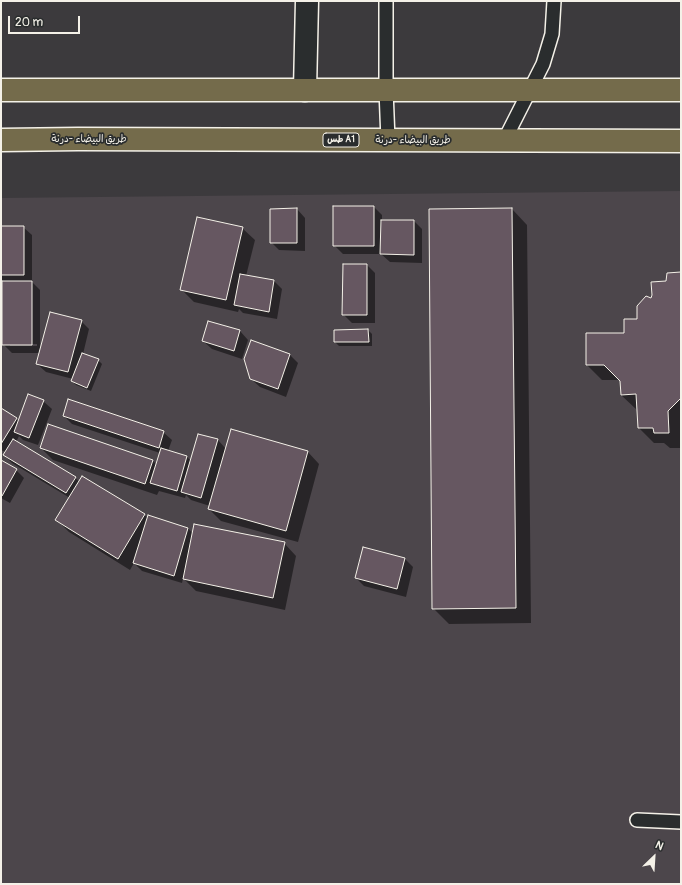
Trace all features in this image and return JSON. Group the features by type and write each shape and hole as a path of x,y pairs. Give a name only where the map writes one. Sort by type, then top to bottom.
{"highway":[{"path":"1,90 681,90"},
{"name":"طريق البيضاء -درنة","path":"1,140 78,138 681,141"}],"street":[{"path":"305,90 307,1"}],"lane":[{"path":"386,1 386,90 388,140"},
{"path":"505,139 543,64 552,34 554,1"},
{"path":"637,820 681,822"}],"shaded area":[{"path":"681,191 681,884 1,884 1,198"}],"building":[{"path":"333,206 374,206 374,246 333,246"},
{"path":"297,208 297,243 270,243 270,209"},
{"path":"512,208 516,608 432,609 429,209"},
{"path":"197,217 243,227 226,300 180,290"},
{"path":"381,220 414,220 414,255 380,254"},
{"path":"1,226 24,226 24,275 1,275"},
{"path":"343,264 367,264 367,315 342,315"},
{"path":"681,272 681,398 668,411 669,433 654,433 653,428 638,428 636,394 621,395 620,381 604,365 586,365 586,333 624,333 624,319 637,319 637,306 646,296 651,298 651,282 666,281 667,273"},
{"path":"240,274 274,280 269,312 234,305"},
{"path":"2,281 32,281 32,345 2,345"},
{"path":"50,312 82,320 68,372 36,364"},
{"path":"208,321 240,330 234,351 202,341"},
{"path":"368,329 369,342 334,342 334,330"},
{"path":"251,340 290,354 278,389 250,379 244,359"},
{"path":"82,353 99,359 87,388 71,381"},
{"path":"28,394 44,400 29,438 14,432"},
{"path":"68,399 164,431 159,448 63,416"},
{"path":"1,408 17,418 1,444"},
{"path":"48,424 153,460 145,484 40,448"},
{"path":"231,429 308,451 286,531 208,509"},
{"path":"198,434 218,439 201,498 181,492"},
{"path":"13,439 76,477 66,493 3,455"},
{"path":"161,448 187,456 177,491 150,483"},
{"path":"1,460 17,469 2,496 1,495"},
{"path":"82,476 145,514 118,559 55,520"},
{"path":"148,515 188,528 174,576 133,563"},
{"path":"194,524 285,542 273,598 183,579"},
{"path":"363,547 405,558 397,589 355,578"}]}
